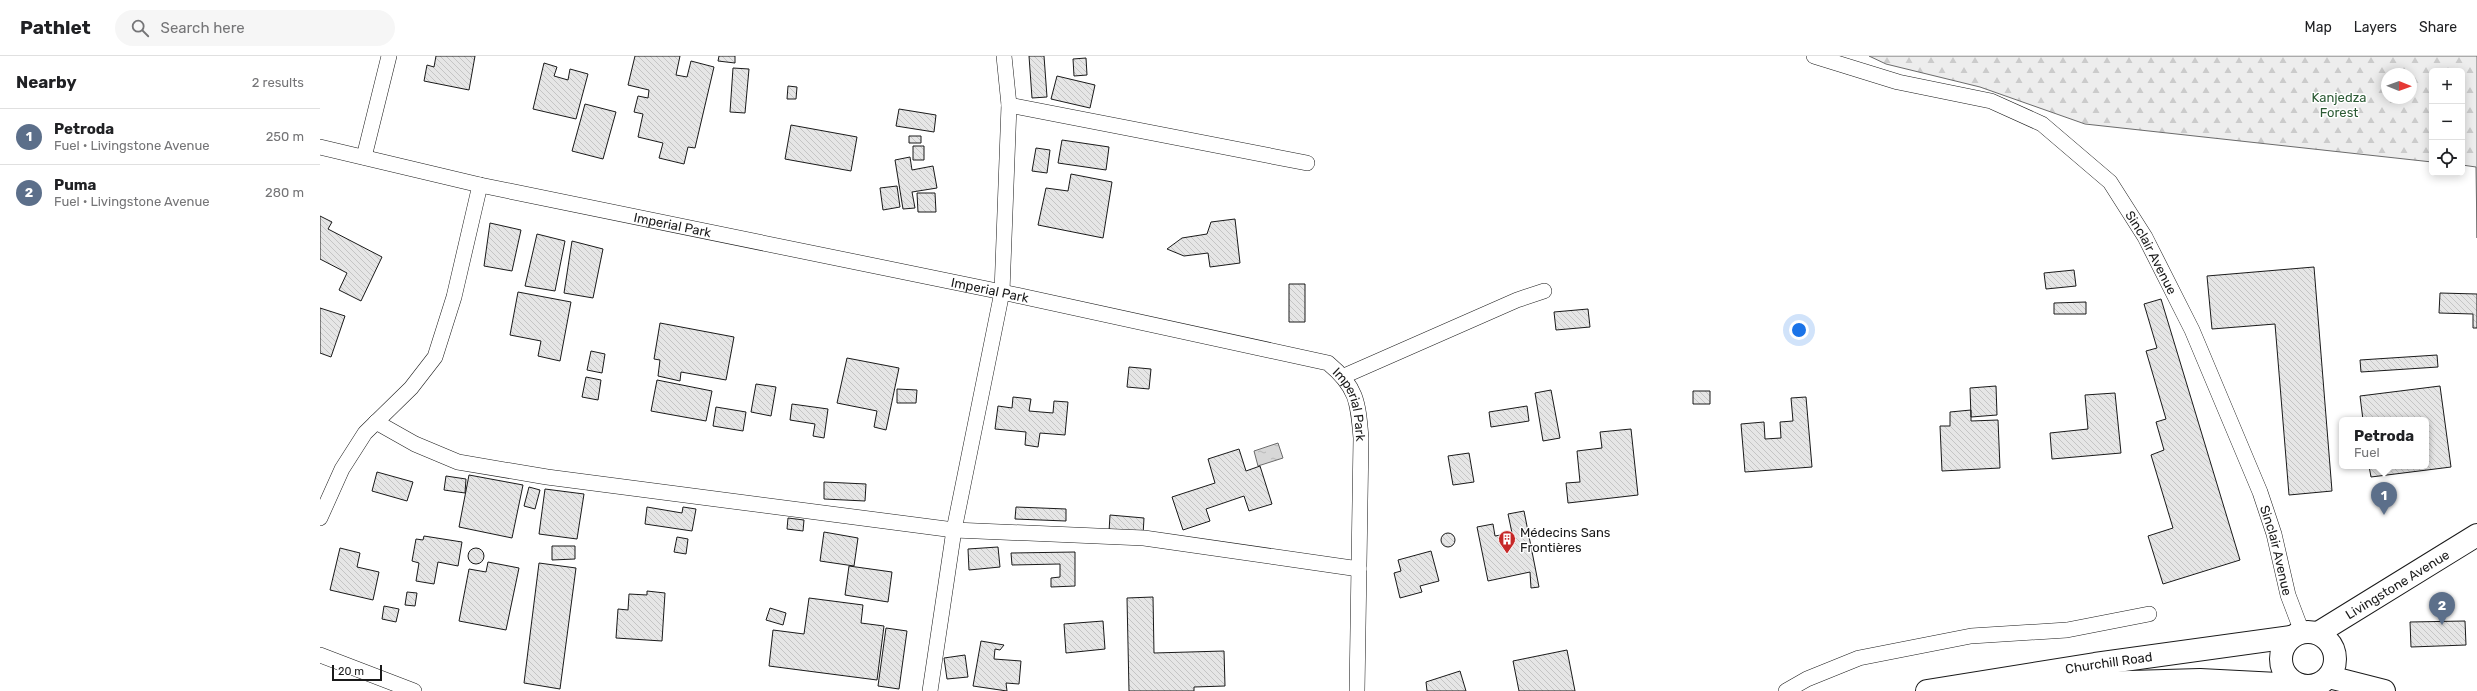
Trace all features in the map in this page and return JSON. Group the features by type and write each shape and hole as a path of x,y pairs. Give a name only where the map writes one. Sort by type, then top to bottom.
{"highway":[{"name":"Livingstone Avenue","path":"2304,634 2477,535"},
{"path":"2299,685 2284,672 2281,663 2281,653 2304,634 2333,646 2336,656 2334,668 2329,677 2384,691"},
{"name":"Churchill Road","path":"1927,691 2049,670 2304,634"},
{"name":"Churchill Road","path":"2003,691 2095,683 2200,680 2299,685 2310,687 2320,684 2329,677"}],"street":[{"path":"364,157 389,56"},
{"path":"930,691 954,530 1002,292 1009,105 1004,56"},
{"name":"Sinclair Avenue","path":"1814,56 1898,82 1991,101 2042,124 2110,182 2145,237 2201,351 2260,492 2274,534 2288,595 2304,634"},
{"path":"1009,105 1307,163"},
{"name":"Imperial Park","path":"320,147 480,185 1002,292 1328,363 1344,376 1354,392 1361,438 1357,691"},
{"path":"320,518 342,469 365,433 411,388 435,356 454,297 480,185"},
{"path":"1344,376 1517,300 1544,291"},
{"path":"376,422 415,444 458,462 547,477 954,530 1144,538 1359,568"},
{"path":"1786,691 1806,679 1859,658 1971,636 2067,630 2149,614"},
{"path":"320,655 414,691"}],"green space":[{"name":"Kanjedza Forest","path":"1869,56 2477,56 2477,238 2476,167 2465,165 2465,68 2429,68 2429,162 2085,124 1980,87 1886,64"}],"water":[{"path":"1278,443 1283,458 1258,466 1254,451"}],"building":[{"path":"436,56 475,56 469,90 424,81 427,65 434,67"},
{"path":"635,56 680,56 676,75 687,77 691,61 714,67 695,148 688,147 684,164 659,158 663,143 638,137 643,114 634,112 638,96 648,98 649,90 628,85"},
{"path":"719,56 735,56 735,63 718,61"},
{"path":"1029,56 1044,56 1047,97 1032,98"},
{"path":"1086,58 1087,75 1074,76 1073,59"},
{"path":"544,63 557,67 554,76 568,80 570,69 588,74 576,119 533,109"},
{"path":"733,68 749,69 745,113 730,112"},
{"path":"1057,76 1095,85 1090,108 1051,99"},
{"path":"788,86 797,87 796,99 787,99"},
{"path":"585,104 616,112 603,159 572,151"},
{"path":"899,109 936,115 934,132 896,126"},
{"path":"791,125 857,137 851,171 785,159"},
{"path":"909,136 921,136 921,143 909,143"},
{"path":"1062,140 1109,147 1106,170 1058,163"},
{"path":"913,146 924,146 924,160 913,160"},
{"path":"1036,148 1050,150 1047,173 1032,171"},
{"path":"910,157 912,170 933,166 937,188 912,192 915,208 903,209 895,160"},
{"path":"1071,174 1112,182 1103,238 1038,225 1046,188 1068,191"},
{"path":"897,186 900,207 883,210 880,188"},
{"path":"917,193 935,193 936,212 918,212"},
{"path":"320,216 332,222 328,229 382,257 361,301 339,290 347,273 320,259"},
{"path":"1235,219 1240,263 1210,267 1208,253 1184,256 1167,249 1182,238 1207,234 1211,222"},
{"path":"490,223 521,230 512,271 484,266"},
{"path":"537,234 565,241 555,291 525,286"},
{"path":"572,241 603,249 593,298 564,293"},
{"path":"2314,267 2332,491 2289,495 2275,324 2212,329 2207,276"},
{"path":"2074,270 2076,286 2046,289 2044,273"},
{"path":"1289,284 1305,284 1305,322 1289,322"},
{"path":"518,292 571,302 560,361 538,356 541,341 510,335"},
{"path":"2440,293 2477,294 2477,328 2473,328 2473,314 2439,313"},
{"path":"2161,299 2240,560 2163,584 2148,536 2173,528 2151,455 2164,450 2156,422 2166,419 2146,351 2157,348 2144,304"},
{"path":"2086,302 2086,314 2054,314 2054,303"},
{"path":"320,308 345,316 331,357 320,353"},
{"path":"1588,309 1590,327 1556,330 1554,312"},
{"path":"660,323 734,337 726,380 681,372 680,381 658,376 660,360 654,359"},
{"path":"591,351 605,354 602,373 587,370"},
{"path":"2437,355 2438,367 2361,372 2360,360"},
{"path":"847,358 899,368 886,430 874,427 877,411 837,403"},
{"path":"1129,367 1151,369 1149,389 1127,387"},
{"path":"586,377 601,380 598,400 582,397"},
{"path":"657,380 712,391 706,421 651,411"},
{"path":"756,384 776,387 771,416 751,412"},
{"path":"1996,386 1997,415 1971,417 1970,388"},
{"path":"2440,386 2451,467 2371,477 2370,469 2429,469 2429,417 2363,417 2360,396"},
{"path":"897,389 917,390 916,403 897,403"},
{"path":"1551,390 1560,438 1543,441 1535,393"},
{"path":"1693,391 1710,391 1710,404 1693,404"},
{"path":"2115,393 2121,453 2052,459 2050,433 2088,429 2085,395"},
{"path":"1013,397 1031,399 1029,411 1053,413 1054,401 1068,402 1065,435 1040,433 1038,447 1025,445 1026,432 995,429 998,406 1012,408"},
{"path":"1806,397 1812,467 1745,472 1741,424 1764,422 1765,439 1781,438 1780,422 1793,421 1791,398"},
{"path":"792,404 828,409 824,438 813,436 815,424 790,420"},
{"path":"1527,406 1529,421 1491,427 1489,412"},
{"path":"716,407 746,412 743,431 713,426"},
{"path":"1971,410 1971,421 1998,420 2000,468 1942,471 1940,426 1950,426 1950,412"},
{"path":"1631,429 1638,495 1568,503 1566,483 1580,482 1577,451 1602,448 1600,432"},
{"path":"1239,449 1246,471 1260,466 1272,504 1249,511 1244,496 1206,509 1210,521 1183,530 1172,497 1215,483 1208,459"},
{"path":"1469,453 1474,482 1453,485 1448,456"},
{"path":"377,472 413,482 407,501 372,491"},
{"path":"469,475 523,485 512,538 459,527"},
{"path":"446,476 466,479 465,493 444,490"},
{"path":"824,482 866,484 865,501 824,499"},
{"path":"529,487 540,490 535,509 524,506"},
{"path":"545,489 584,494 577,539 539,534"},
{"path":"647,507 682,513 683,507 696,509 692,531 645,524"},
{"path":"1016,507 1066,509 1066,521 1015,519"},
{"name":"Médecins Sans Frontières","path":"1524,511 1539,587 1531,588 1530,572 1488,581 1477,527 1493,524 1495,536 1512,533 1508,514"},
{"path":"1110,515 1144,518 1143,535 1109,532"},
{"path":"788,518 804,520 803,531 787,529"},
{"path":"824,532 858,538 854,566 820,561"},
{"path":"1448,533 1453,535 1455,540 1453,545 1448,547 1443,545 1441,540 1443,535"},
{"path":"424,536 462,542 458,566 438,562 434,584 416,581 419,563 412,561 416,539 423,540"},
{"path":"677,537 688,539 686,554 674,552"},
{"path":"552,546 575,546 575,559 552,560"},
{"path":"998,547 1000,567 969,570 968,549"},
{"path":"340,548 360,553 357,567 379,572 373,600 330,590"},
{"path":"476,548 483,553 484,556 479,563 476,564 469,559 468,556 473,549"},
{"path":"1431,551 1439,581 1420,586 1422,592 1400,598 1394,573 1401,571 1398,560"},
{"path":"1075,552 1075,586 1051,587 1051,578 1060,577 1060,564 1012,565 1011,553"},
{"path":"488,562 519,568 506,630 459,621 469,569 486,572"},
{"path":"539,563 576,568 560,689 524,683"},
{"path":"849,566 892,572 888,602 845,595"},
{"path":"647,591 665,593 662,641 616,638 618,609 628,610 629,594 647,595"},
{"path":"407,592 417,593 415,606 405,605"},
{"path":"1153,597 1154,653 1224,651 1225,686 1194,687 1194,691 1129,691 1127,598"},
{"path":"809,598 863,605 861,623 884,626 877,680 769,666 773,630 804,634"},
{"path":"384,606 399,609 396,622 382,619"},
{"path":"770,608 786,613 783,625 766,620"},
{"path":"1103,621 1105,649 1066,653 1064,624"},
{"path":"2465,621 2466,645 2411,647 2410,622"},
{"path":"886,628 907,631 899,689 878,686"},
{"path":"981,641 1004,645 1000,650 995,649 994,659 1021,661 1019,684 1006,683 1007,691 973,686"},
{"path":"1567,650 1575,691 1519,691 1513,661"},
{"path":"965,655 968,677 947,679 944,658"},
{"path":"1460,671 1466,691 1427,691 1426,682"}],"place":[{"name":"Petroda","path":"2384,515"},
{"name":"Médecins Sans Frontières","path":"1507,554"},
{"name":"Puma","path":"2442,625"}]}
